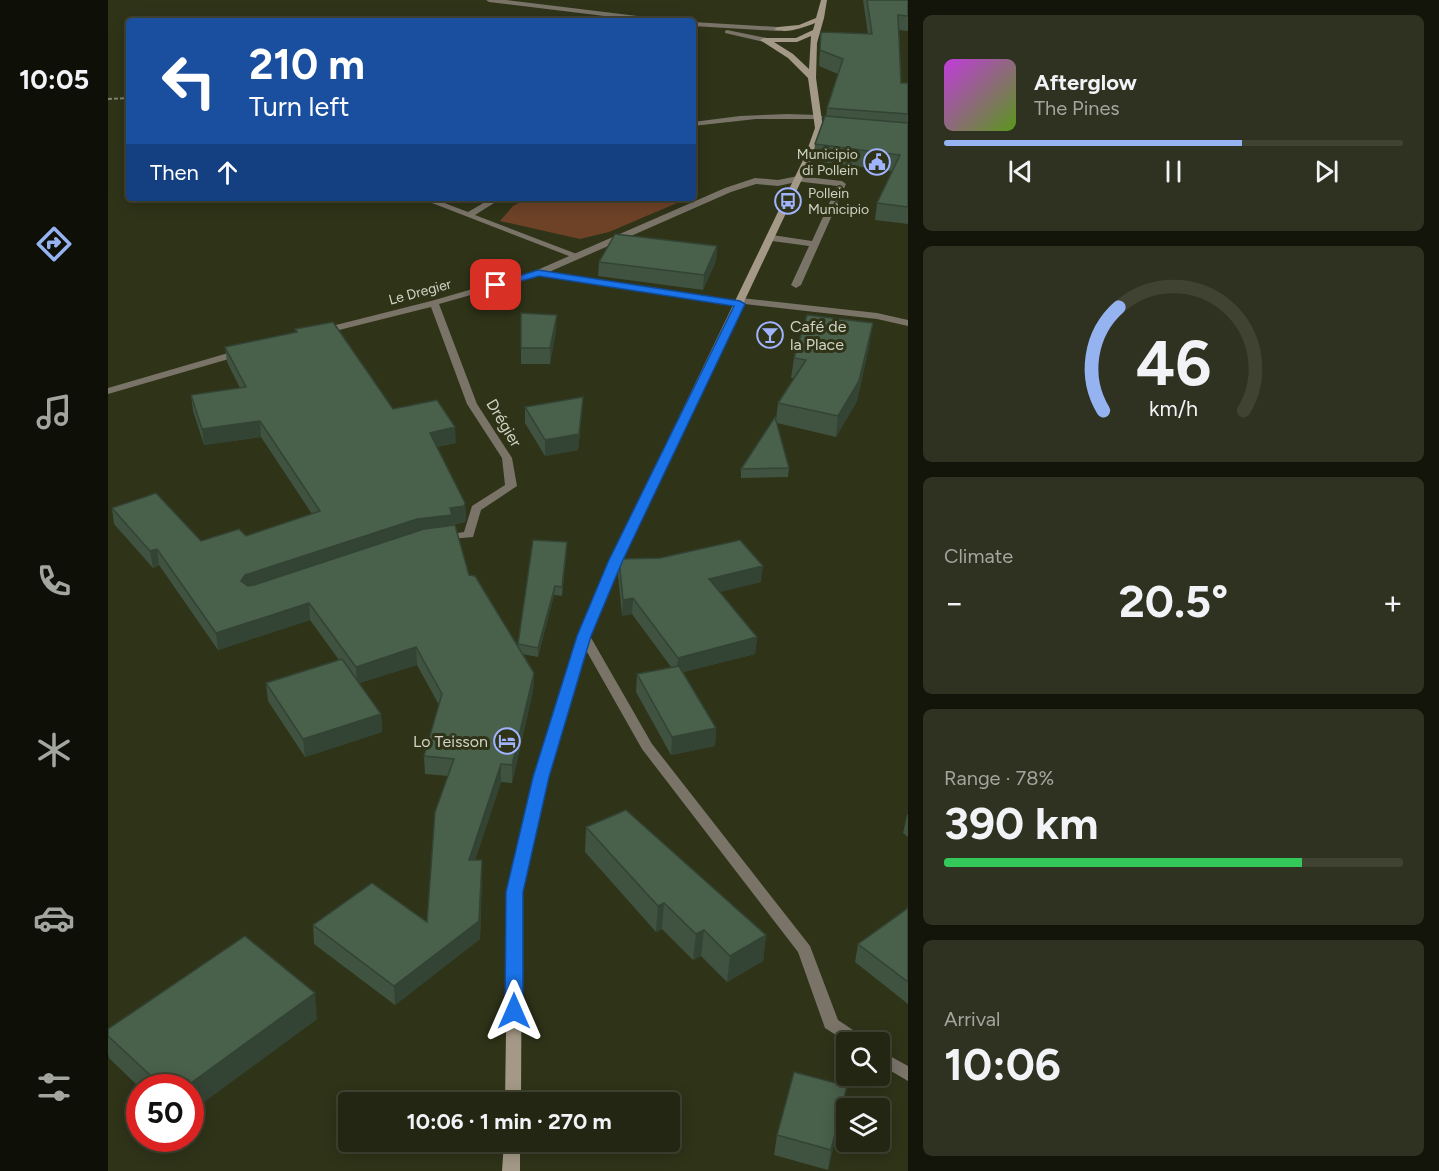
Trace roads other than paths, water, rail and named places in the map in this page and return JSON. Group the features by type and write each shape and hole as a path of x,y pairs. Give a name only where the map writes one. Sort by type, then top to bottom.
{"main road":[{"path":"513,1092 515,892 541,777 584,636 620,552 772,238 823,125 812,78 813,43 824,0"},
{"path":"778,29 800,27 821,18"},
{"path":"778,29 804,37 813,43"},
{"path":"764,40 797,40 817,31"},
{"path":"764,40 801,63 812,78"},
{"path":"511,1171 512,1152"}],"street":[{"path":"489,0 637,18"},
{"path":"696,25 778,29"},
{"path":"696,26 764,40"},
{"path":"696,124 751,116 785,115 823,125"},
{"name":"Le Dregier","path":"313,333 434,303 538,273 728,190 755,181 778,183 798,179 842,184 815,244"},
{"path":"469,214 493,201"},
{"path":"436,203 577,256"},
{"path":"772,238 815,244 796,285"},
{"path":"538,273 741,303 877,316 908,322"},
{"name":"Drégier","path":"434,303 472,404 507,458 511,486 476,508 469,535 434,539"},
{"path":"108,391 247,351"},
{"path":"584,636 647,746 805,950 831,1024 843,1032"},
{"path":"890,1063 908,1074"}],"place":[{"name":"Municipio di Pollein","path":"877,162"},
{"name":"Pollein Municipio","path":"788,201"},
{"name":"Café de la Place","path":"770,335"},
{"name":"Lo Teisson","path":"507,741"}]}
